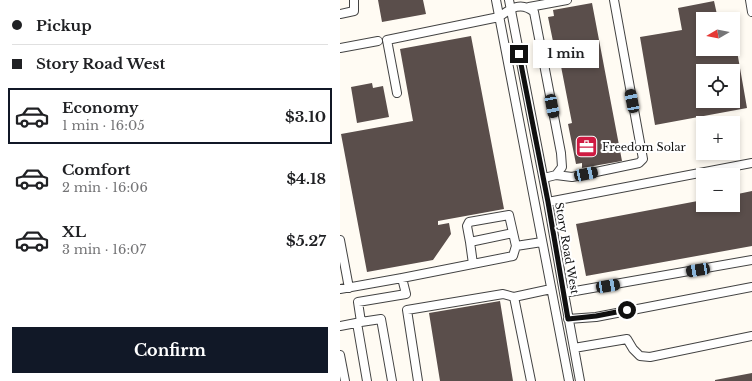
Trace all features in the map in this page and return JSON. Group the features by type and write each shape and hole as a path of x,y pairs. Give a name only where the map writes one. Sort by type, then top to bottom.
{"street":[{"path":"340,14 354,10 354,0"},
{"name":"Story Road West","path":"496,0 569,381"},
{"name":"Story Road West","path":"509,0 544,178 580,381"},
{"path":"397,93 387,40 499,17 511,9 522,6 528,7 567,0"},
{"path":"544,178 556,175 572,177 639,163 643,159 614,0"},
{"path":"750,0 752,12"},
{"path":"528,7 534,12 561,153 562,167 556,175"},
{"path":"340,48 378,41"},
{"path":"548,202 752,163"},
{"path":"340,289 402,278 473,264 513,256 516,246 509,215 469,222 467,226 473,264"},
{"path":"470,242 513,233"},
{"path":"340,240 349,288"},
{"path":"516,246 542,242"},
{"path":"564,294 752,260"},
{"path":"367,381 359,322 358,302 406,294 402,278"},
{"path":"568,319 596,316 752,287"},
{"path":"418,381 407,310 503,294 514,297 551,289"},
{"path":"514,297 530,381"},
{"path":"340,326 381,319 392,381"},
{"path":"574,348 627,339 633,349 640,356 650,357 752,336"},
{"path":"340,355 345,381"}],"building":[{"path":"378,0 423,0 426,14 382,22"},
{"path":"714,1 716,12 696,12 696,56 738,56 739,64 696,64 696,108 740,108 740,68 747,108 696,116 696,117 655,125 640,37 682,30 678,8"},
{"path":"592,3 622,161 582,168 582,163 576,164 568,124 572,123 559,56 556,56 548,17 554,16 553,10"},
{"path":"471,36 504,209 438,221 438,225 449,223 451,234 433,260 367,272 341,134 413,121 400,49"},
{"path":"372,83 373,88 383,86 389,117 357,123 351,87"},
{"path":"752,191 752,246 586,276 576,224 696,201 696,212 740,212 740,194"},
{"path":"500,301 513,381 440,381 429,313"},
{"path":"752,373 752,381 715,381 715,380"}],"place":[{"name":"Freedom Solar","path":"586,147"}],"route":[{"path":"519,54 548,202 568,319 596,316 627,310"}]}
